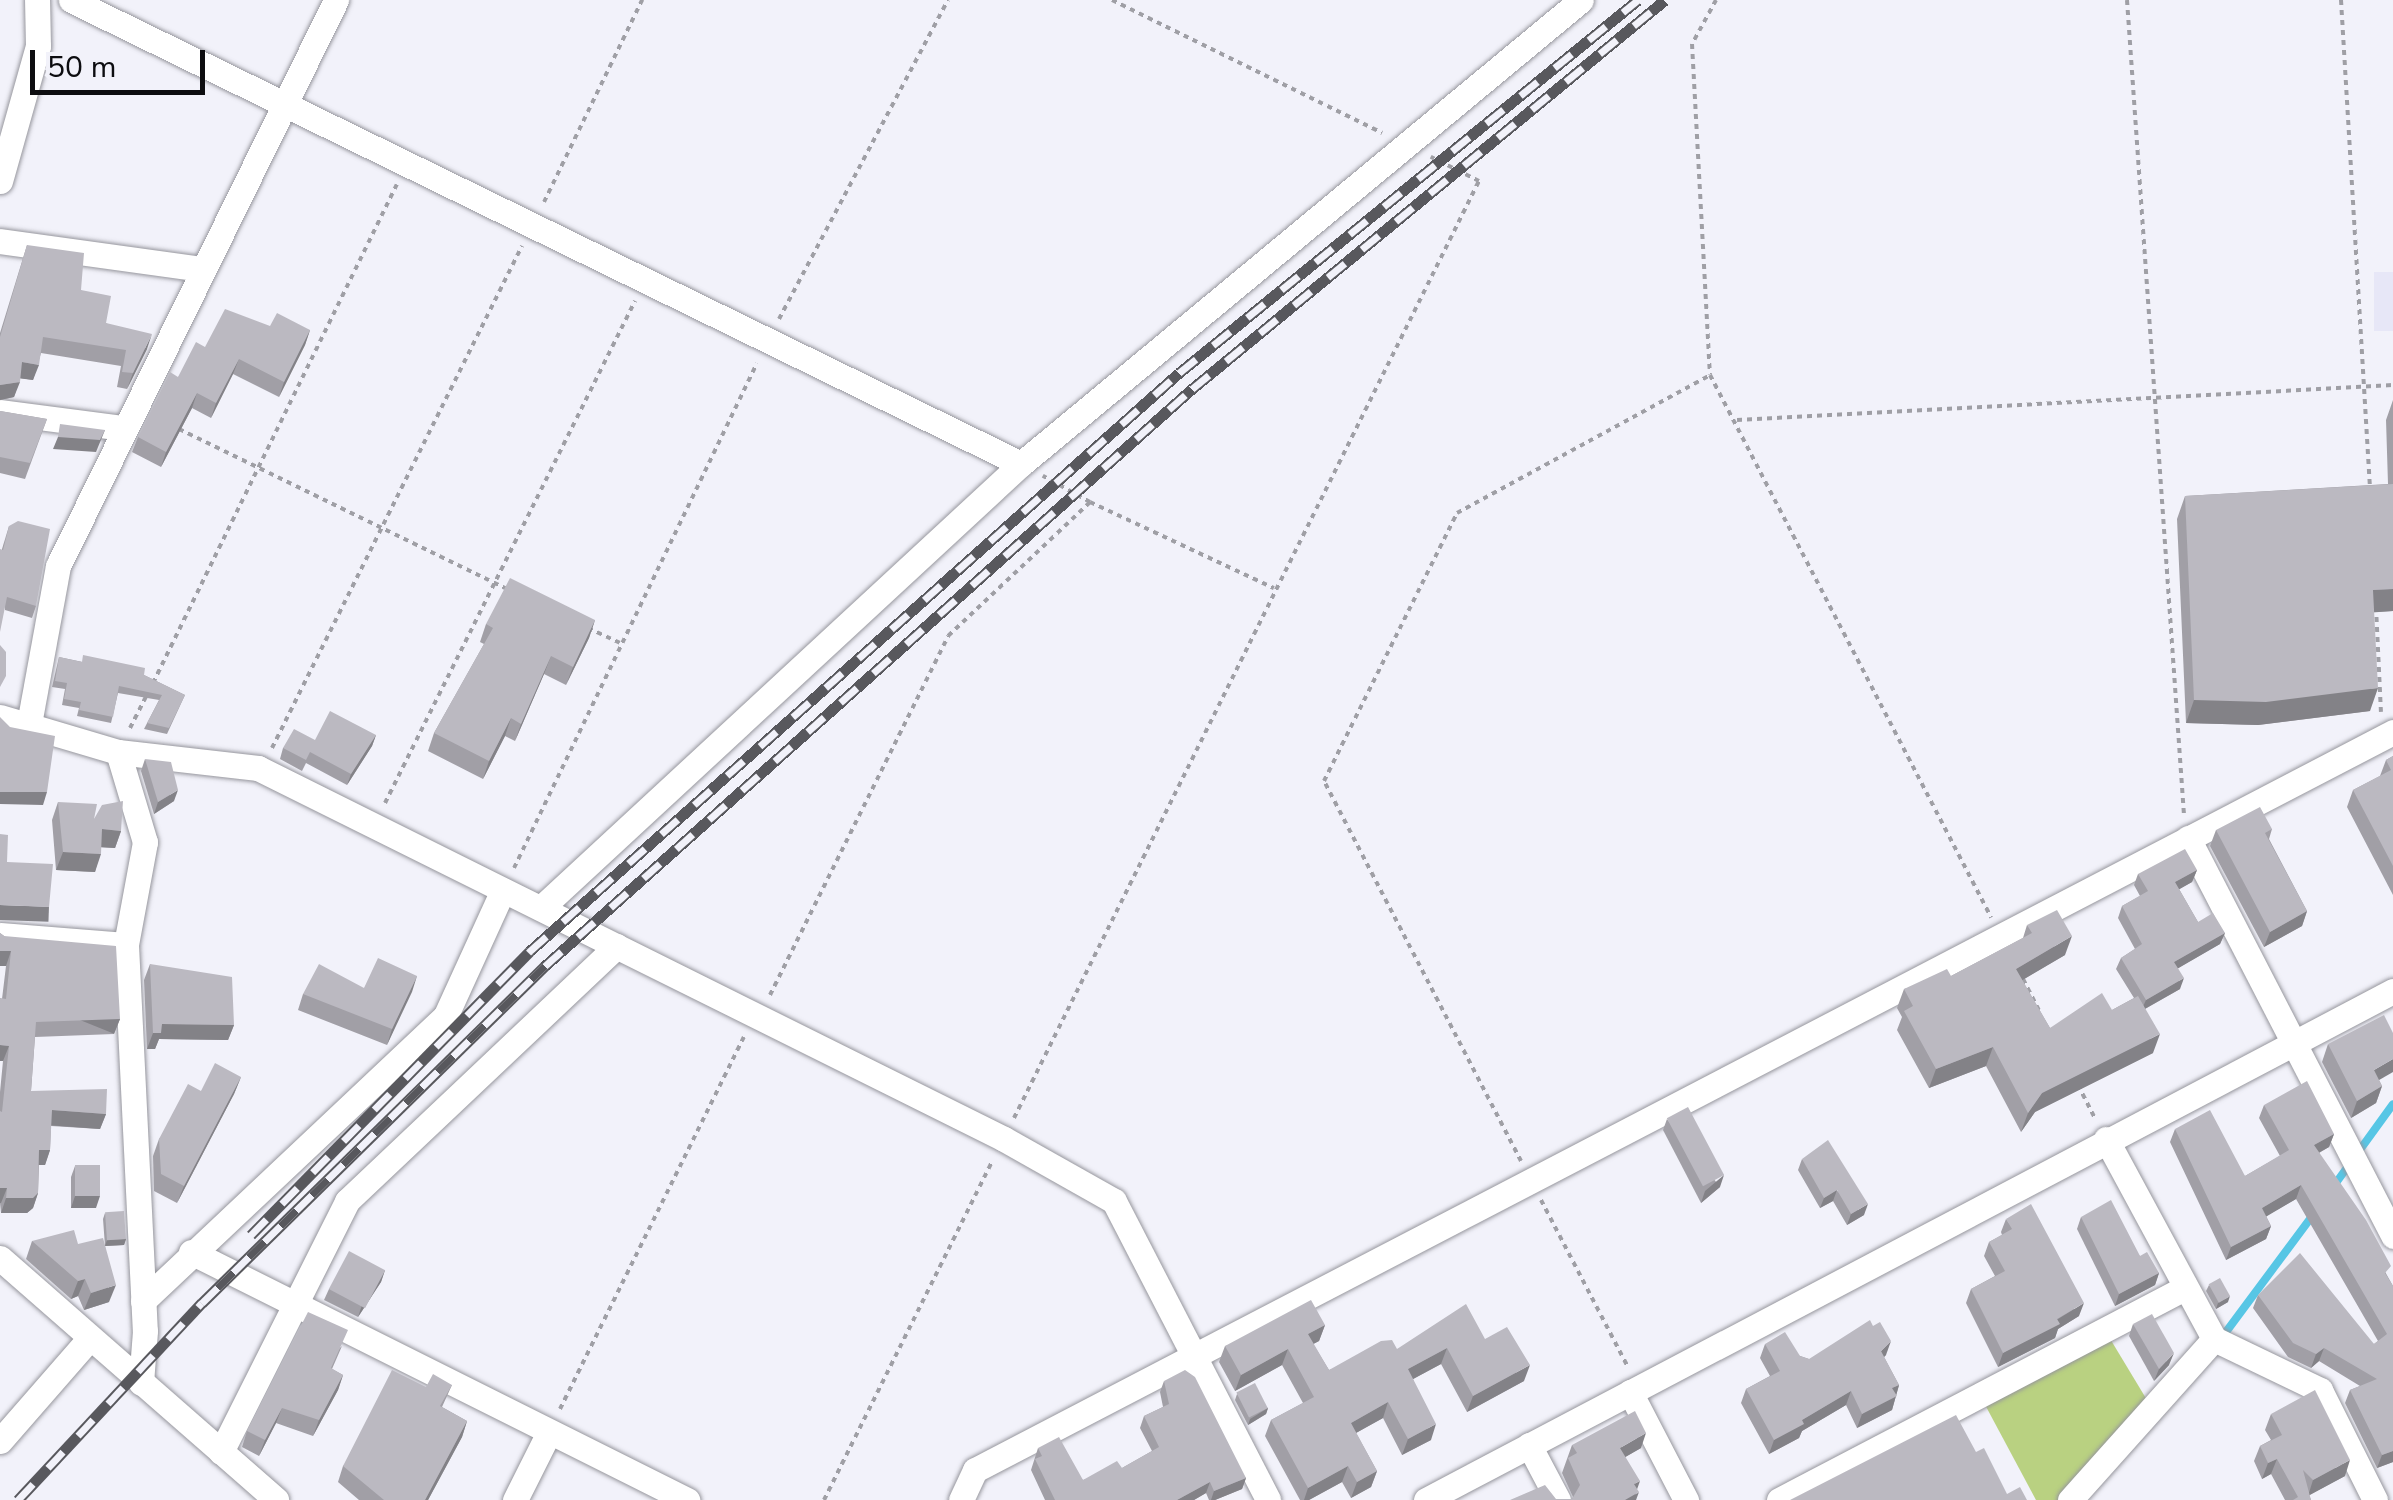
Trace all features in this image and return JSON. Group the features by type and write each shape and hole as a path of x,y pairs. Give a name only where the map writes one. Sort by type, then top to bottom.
{"street":[{"path":"0,181 38,46 37,0"},
{"path":"71,0 1021,464"},
{"path":"29,724 58,566 336,0"},
{"path":"541,908 1021,464 1403,143 1581,0"},
{"path":"0,240 203,269"},
{"path":"0,412 128,418"},
{"path":"0,718 120,751 258,768 617,946 753,1019 1004,1139 1114,1201 1268,1500"},
{"path":"961,1500 976,1470 1529,1177 2388,734"},
{"path":"120,751 145,842 126,944 143,1301 141,1383"},
{"path":"2196,834 2292,1040 2393,1236"},
{"path":"143,1301 446,1015 503,890"},
{"path":"0,935 126,944"},
{"path":"221,1452 348,1201 617,946"},
{"path":"1426,1500 2292,1040 2393,991"},
{"path":"2106,1139 2183,1290 2214,1339 2320,1390 2375,1500"},
{"path":"191,1252 687,1500"},
{"path":"0,1258 276,1500"},
{"path":"1779,1500 2183,1290"},
{"path":"0,1441 89,1338"},
{"path":"2070,1500 2214,1339"},
{"path":"1634,1389 1678,1497"},
{"path":"515,1500 549,1432"},
{"path":"1529,1446 1558,1500"},
{"path":"2386,1500 2393,1497"}],"path":[{"path":"258,768 384,528 642,0"},
{"path":"503,890 768,341 948,0"},
{"path":"824,1500 1274,588 1480,182 1112,0"},
{"path":"1716,0 1692,44 1710,375 2045,1021"},
{"path":"2127,0 2180,812 2196,834"},
{"path":"2341,0 2370,502"},
{"path":"120,751 406,165"},
{"path":"374,826 645,281"},
{"path":"1634,1389 1324,781 1457,513 1710,375"},
{"path":"1736,420 2393,385"},
{"path":"128,418 258,466 518,594"},
{"path":"1021,464 1090,502 1274,588"},
{"path":"549,1432 948,636 1090,502"},
{"path":"2376,597 2388,734"},
{"path":"587,628 622,644"},
{"path":"2071,1072 2106,1139"}],"shaded area":[{"path":"2374,272 2393,272 2393,331 2374,331"}],"green space":[{"path":"2109,1337 2147,1400 2060,1500 2036,1500 1983,1401"}],"building":[{"path":"27,245 84,253 81,290 111,296 106,323 152,334 133,373 122,372 126,350 43,337 39,365 22,362 20,382 0,385 0,337"},
{"path":"225,309 270,326 277,313 310,330 284,382 239,359 216,403 197,393 166,452 138,437 170,372 178,377 196,342 205,347"},
{"path":"0,411 47,419 30,463 0,457"},
{"path":"60,424 105,430 100,440 58,437"},
{"path":"2393,484 2393,589 2373,590 2378,688 2266,702 2194,700 2185,496"},
{"path":"18,521 50,529 36,606 7,597 0,632 0,549 3,550 9,526"},
{"path":"510,578 595,620 573,667 551,656 521,724 511,718 489,761 434,733 493,628 486,624"},
{"path":"0,645 6,652 6,676 0,687"},
{"path":"83,655 145,668 144,675 185,695 169,728 147,723 162,695 119,686 113,717 79,710 81,702 64,699 67,683 55,681 59,657 82,662"},
{"path":"330,711 376,735 351,774 310,752 306,760 283,748 294,729 315,740"},
{"path":"0,717 10,727 55,736 47,792 0,792"},
{"path":"2393,756 2393,866 2353,790 2391,770 2386,760"},
{"path":"145,759 171,762 178,790 158,802"},
{"path":"123,801 121,831 102,829 101,854 63,852 58,802 97,804 94,819 102,805"},
{"path":"2260,807 2272,829 2265,833 2307,911 2270,932 2216,830"},
{"path":"0,834 8,835 7,862 53,864 49,907 0,905"},
{"path":"2185,849 2197,870 2175,882 2198,922 2213,913 2225,933 2174,962 2184,978 2146,1000 2121,958 2142,944 2122,906 2148,891 2138,874"},
{"path":"2057,910 2072,936 2016,969 2050,1028 2102,993 2112,1010 2138,996 2160,1034 2042,1093 2028,1113 1993,1047 1936,1069 1904,1011 1913,1006 1904,989 1947,969 1951,976 2032,933 2027,925"},
{"path":"0,933 116,946 120,1019 36,1022 31,1091 107,1089 106,1114 52,1110 50,1150 39,1150 38,1193 33,1198 6,1198 7,1188 0,1188 0,1111 9,1046 0,1045 0,998 6,999 11,951 0,951"},
{"path":"378,958 417,976 392,1029 303,994 319,964 364,988"},
{"path":"150,964 232,977 234,1025 162,1024 161,1033 153,1033"},
{"path":"2384,1015 2393,1033 2393,1059 2374,1070 2382,1086 2357,1101 2328,1044"},
{"path":"215,1063 241,1077 184,1186 161,1174 159,1139 188,1084 201,1091"},
{"path":"2307,1081 2334,1134 2314,1145 2366,1220 2391,1266 2385,1273 2393,1286 2393,1451 2382,1455 2350,1390 2377,1379 2324,1348 2316,1354 2293,1343 2258,1295 2300,1253 2374,1344 2387,1334 2301,1185 2262,1208 2271,1226 2231,1247 2175,1129 2210,1110 2245,1176 2289,1150 2264,1105"},
{"path":"1688,1107 1724,1175 1703,1186 1667,1118"},
{"path":"1828,1140 1868,1204 1851,1214 1837,1190 1824,1198 1802,1159"},
{"path":"75,1165 100,1165 100,1196 75,1196"},
{"path":"2111,1200 2140,1256 2147,1252 2159,1273 2119,1294 2081,1217"},
{"path":"2031,1204 2084,1303 2057,1319 2060,1324 2003,1353 1971,1289 2005,1271 1989,1242 2012,1229 2006,1219"},
{"path":"124,1211 126,1239 107,1240 105,1212"},
{"path":"74,1230 78,1244 103,1238 116,1285 91,1293 85,1279 78,1281 32,1241"},
{"path":"349,1251 385,1270 365,1308 329,1289"},
{"path":"2220,1278 2230,1296 2219,1303 2209,1284"},
{"path":"1311,1300 1325,1325 1308,1334 1329,1370 1381,1341 1392,1340 1397,1349 1466,1304 1485,1339 1507,1327 1530,1365 1473,1396 1447,1348 1408,1369 1436,1424 1408,1439 1388,1402 1351,1423 1377,1471 1357,1482 1348,1466 1308,1488 1271,1420 1314,1397 1288,1349 1241,1375 1225,1346"},
{"path":"308,1312 348,1330 331,1368 343,1375 319,1420 282,1408 265,1440 247,1431"},
{"path":"2152,1314 2174,1353 2159,1369 2133,1324"},
{"path":"1870,1320 1873,1326 1880,1322 1891,1341 1881,1351 1899,1385 1892,1388 1897,1396 1862,1414 1851,1391 1774,1440 1746,1389 1780,1371 1765,1344 1785,1332 1800,1356 1809,1359"},
{"path":"392,1370 426,1387 433,1374 452,1385 440,1406 467,1421 425,1500 384,1500 343,1466"},
{"path":"1185,1370 1195,1377 1246,1478 1214,1491 1210,1482 1177,1500 1055,1500 1035,1459 1042,1456 1038,1448 1059,1437 1083,1480 1117,1461 1122,1468 1159,1447 1144,1416 1169,1404 1164,1381"},
{"path":"1255,1383 1268,1408 1249,1417 1236,1393"},
{"path":"2315,1390 2350,1460 2313,1480 2303,1470 2311,1500 2293,1500 2298,1497 2277,1459 2268,1463 2260,1446 2282,1435 2271,1414"},
{"path":"1635,1411 1646,1433 1620,1448 1640,1481 1634,1484 1639,1492 1625,1500 1510,1500 1545,1485 1556,1499 1572,1499 1580,1485 1568,1458 1577,1453 1572,1445"},
{"path":"1956,1415 1976,1452 1984,1448 2007,1494 2020,1487 2027,1500 1790,1500"}],"waterway":[{"path":"2333,1187 2393,1104"},
{"path":"2223,1336 2313,1215"}],"railway":[{"path":"251,1235 530,951 1179,373 1638,0"},
{"path":"18,1500 202,1303 545,966 1192,389 1665,0"}]}
